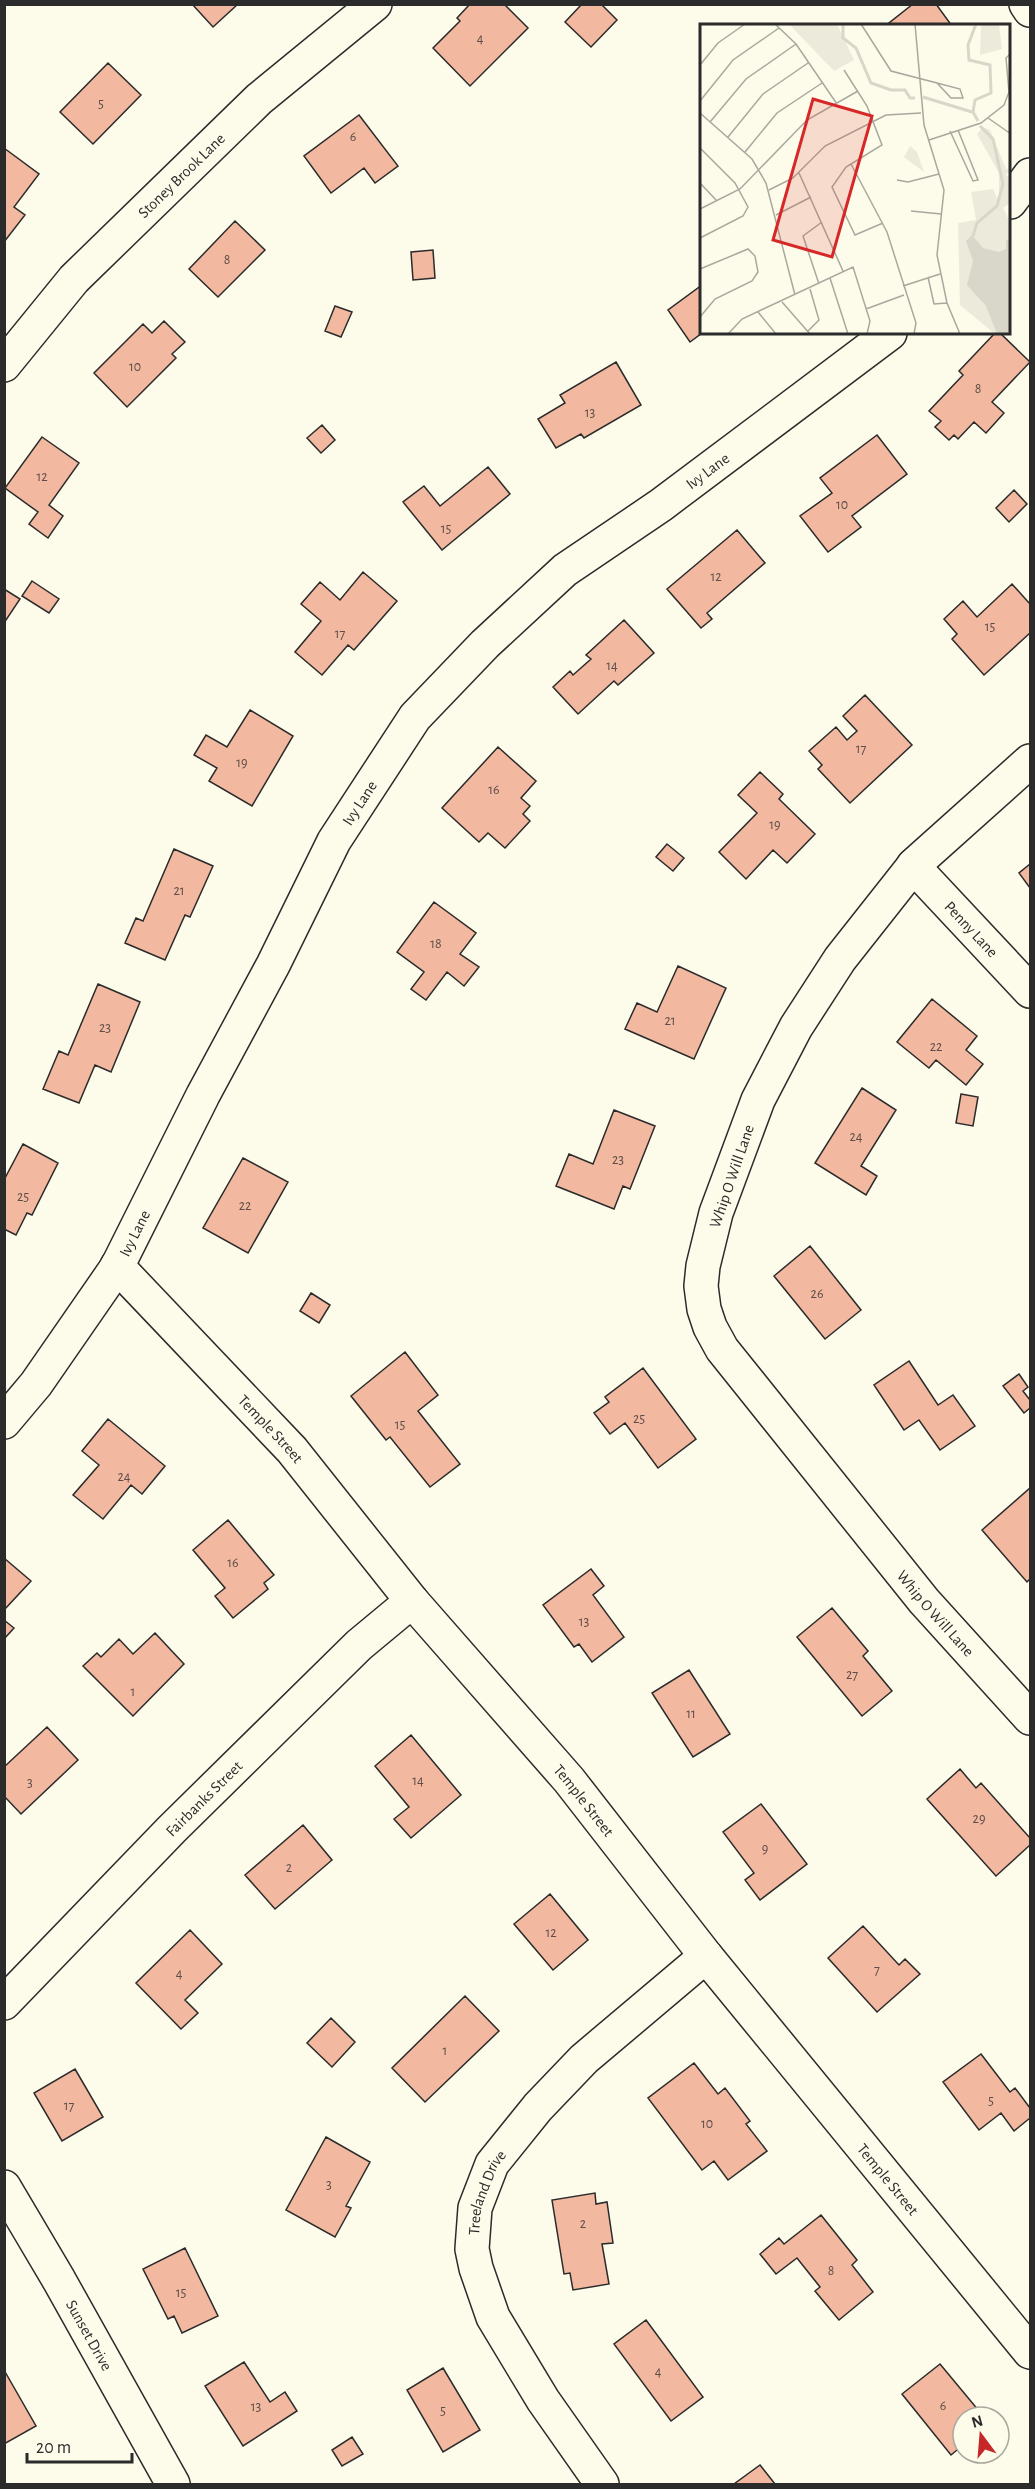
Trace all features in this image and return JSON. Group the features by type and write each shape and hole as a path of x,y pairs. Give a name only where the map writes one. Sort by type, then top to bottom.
{"street":[{"name":"Stoney Brook Lane","path":"4,365 82,272 259,99 375,4"},
{"path":"1026,4 1030,10"},
{"path":"1011,201 1030,175"},
{"name":"Ivy Lane","path":"4,1422 36,1384 117,1266 203,1095 273,965 334,841 414,717 485,644 565,570 661,505 889,334"},
{"name":"Whip O Will Lane","path":"1030,761 914,866 840,959 796,1027 758,1100 716,1213 703,1266 701,1286 704,1309 710,1328 722,1349 924,1601 1030,1718"},
{"name":"Penny Lane","path":"914,866 1030,991"},
{"name":"Temple Street","path":"117,1266 292,1450 412,1601 569,1780 706,1956 1030,2352"},
{"name":"Fairbanks Street","path":"4,2003 172,1829 359,1645 412,1601"},
{"name":"Treeland Drive","path":"602,2484 543,2400 494,2318 476,2268 472,2249 475,2208 492,2164 538,2108 584,2059 706,1956"},
{"name":"Sunset Drive","path":"4,2187 60,2280 172,2484"}],"building":[{"path":"192,4 238,4 213,27"},
{"path":"470,4 504,4 528,28 470,86 433,48 460,21 457,18"},
{"path":"582,4 601,4 617,20 591,47 565,22"},
{"path":"913,4 936,4 951,24 890,24"},
{"path":"108,63 141,95 93,144 60,112"},
{"path":"359,115 398,166 375,183 364,168 331,193 304,156"},
{"path":"4,148 39,174 14,207 25,215 4,242"},
{"path":"235,221 265,250 218,297 189,269"},
{"path":"433,250 435,278 413,280 411,252"},
{"path":"700,286 701,334 690,342 668,310"},
{"path":"335,306 352,312 341,337 325,331"},
{"path":"164,321 185,342 172,354 176,358 127,407 94,373 143,324 152,333"},
{"path":"994,334 1001,334 1030,362 992,402 1004,413 986,433 974,422 958,439 954,435 949,440 935,427 941,421 929,411 963,375 959,371"},
{"path":"616,362 641,405 584,438 581,434 556,448 538,419 565,403 560,395"},
{"path":"322,425 335,440 321,453 307,438"},
{"path":"877,435 907,474 852,516 861,527 828,552 800,516 832,493 820,478"},
{"path":"42,437 79,463 49,505 63,516 48,538 29,524 38,512 5,488"},
{"path":"488,467 510,494 442,550 403,502 424,486 440,506"},
{"path":"1014,490 1027,504 1009,522 996,508"},
{"path":"737,530 765,563 707,613 712,619 701,628 667,589"},
{"path":"363,572 397,601 354,650 348,645 322,675 295,652 321,621 301,604 320,582 340,600"},
{"path":"32,581 59,599 49,613 22,596"},
{"path":"1012,584 1030,604 1030,633 984,675 952,639 957,634 944,619 963,601 977,617"},
{"path":"4,589 20,599 4,623"},
{"path":"624,620 654,653 618,685 614,681 578,714 553,687 570,671 573,675 591,659 586,655"},
{"path":"865,695 912,745 850,803 818,769 822,765 809,751 836,727 847,740 857,731 843,716"},
{"path":"250,710 293,736 252,806 209,781 217,768 194,755 206,735 227,747"},
{"path":"498,747 536,781 521,798 530,806 523,814 530,821 505,848 488,833 479,842 442,808"},
{"path":"760,772 783,794 779,799 815,834 787,863 773,850 746,879 719,852 757,813 738,795"},
{"path":"667,844 684,858 673,871 656,857"},
{"path":"174,849 213,866 190,917 185,915 165,960 125,943 136,918 143,921"},
{"path":"1030,864 1030,888 1019,873"},
{"path":"434,902 476,933 460,954 479,967 464,986 447,972 426,1000 411,989 424,972 397,952"},
{"path":"678,966 726,988 694,1059 625,1029 637,1003 657,1012"},
{"path":"98,984 140,1002 111,1072 95,1065 79,1103 43,1089 59,1051 68,1055"},
{"path":"932,999 977,1036 966,1050 983,1064 966,1085 936,1060 929,1068 897,1042"},
{"path":"862,1088 896,1110 861,1166 877,1176 866,1195 815,1163"},
{"path":"961,1094 978,1097 973,1126 956,1123"},
{"path":"614,1110 655,1126 630,1189 623,1186 614,1209 556,1186 569,1154 593,1164"},
{"path":"23,1144 58,1163 32,1215 27,1213 16,1235 4,1229 4,1180"},
{"path":"243,1158 288,1182 248,1253 203,1228"},
{"path":"810,1246 861,1310 825,1339 774,1276"},
{"path":"311,1293 330,1305 319,1323 300,1311"},
{"path":"405,1352 438,1395 418,1411 460,1464 430,1487 390,1437 386,1440 351,1396"},
{"path":"909,1361 938,1405 953,1395 975,1426 940,1450 919,1420 904,1430 874,1385"},
{"path":"643,1368 696,1439 658,1468 625,1423 610,1434 594,1413 609,1402 605,1397"},
{"path":"1019,1374 1028,1387 1023,1391 1030,1400 1030,1408 1024,1413 1003,1386"},
{"path":"108,1419 165,1466 142,1494 131,1485 103,1519 73,1495 99,1465 82,1451"},
{"path":"1030,1488 1030,1579 1027,1582 982,1530"},
{"path":"228,1520 274,1575 264,1583 268,1589 233,1618 215,1596 225,1588 193,1550"},
{"path":"4,1558 31,1581 4,1610"},
{"path":"591,1569 604,1586 593,1595 624,1637 592,1662 579,1644 574,1647 543,1605"},
{"path":"832,1608 868,1651 863,1656 892,1691 862,1716 797,1637"},
{"path":"4,1620 14,1628 4,1639"},
{"path":"155,1633 184,1664 133,1716 83,1666 97,1653 101,1657 119,1639 133,1654"},
{"path":"689,1670 730,1734 693,1757 652,1693"},
{"path":"47,1727 78,1760 21,1814 4,1796 4,1767"},
{"path":"411,1735 461,1795 411,1838 394,1819 409,1807 375,1766"},
{"path":"960,1769 976,1788 981,1783 1030,1838 1030,1845 996,1876 927,1799"},
{"path":"761,1804 807,1864 760,1900 745,1880 754,1873 723,1832"},
{"path":"303,1825 332,1860 275,1909 245,1875"},
{"path":"550,1894 588,1940 553,1970 514,1924"},
{"path":"863,1926 899,1965 905,1959 920,1974 877,2012 828,1958"},
{"path":"190,1930 222,1964 185,2000 198,2013 181,2029 136,1983"},
{"path":"465,1996 499,2031 425,2102 392,2068"},
{"path":"331,2018 355,2042 332,2067 307,2043"},
{"path":"981,2054 1010,2092 1015,2088 1030,2108 1030,2118 1014,2131 1001,2113 979,2130 943,2082"},
{"path":"694,2063 718,2094 725,2088 750,2121 746,2124 767,2151 728,2180 714,2161 702,2170 648,2098"},
{"path":"75,2069 103,2117 62,2141 34,2093"},
{"path":"326,2137 370,2162 346,2206 351,2208 335,2237 286,2210"},
{"path":"595,2193 596,2204 607,2202 613,2243 602,2244 609,2284 573,2290 570,2273 564,2274 552,2200"},
{"path":"821,2215 857,2260 852,2265 873,2292 839,2320 815,2291 820,2287 797,2258 776,2274 760,2254 779,2238 784,2244"},
{"path":"185,2248 218,2316 182,2333 174,2316 168,2319 143,2269"},
{"path":"646,2320 703,2397 671,2421 614,2344"},
{"path":"244,2362 270,2402 285,2392 297,2411 243,2446 205,2386"},
{"path":"940,2364 974,2405 951,2405 951,2455 902,2394"},
{"path":"443,2368 480,2430 443,2452 407,2390"},
{"path":"4,2370 36,2426 4,2444"},
{"path":"352,2437 363,2454 342,2466 332,2450"},
{"path":"760,2465 775,2484 734,2484"}]}
